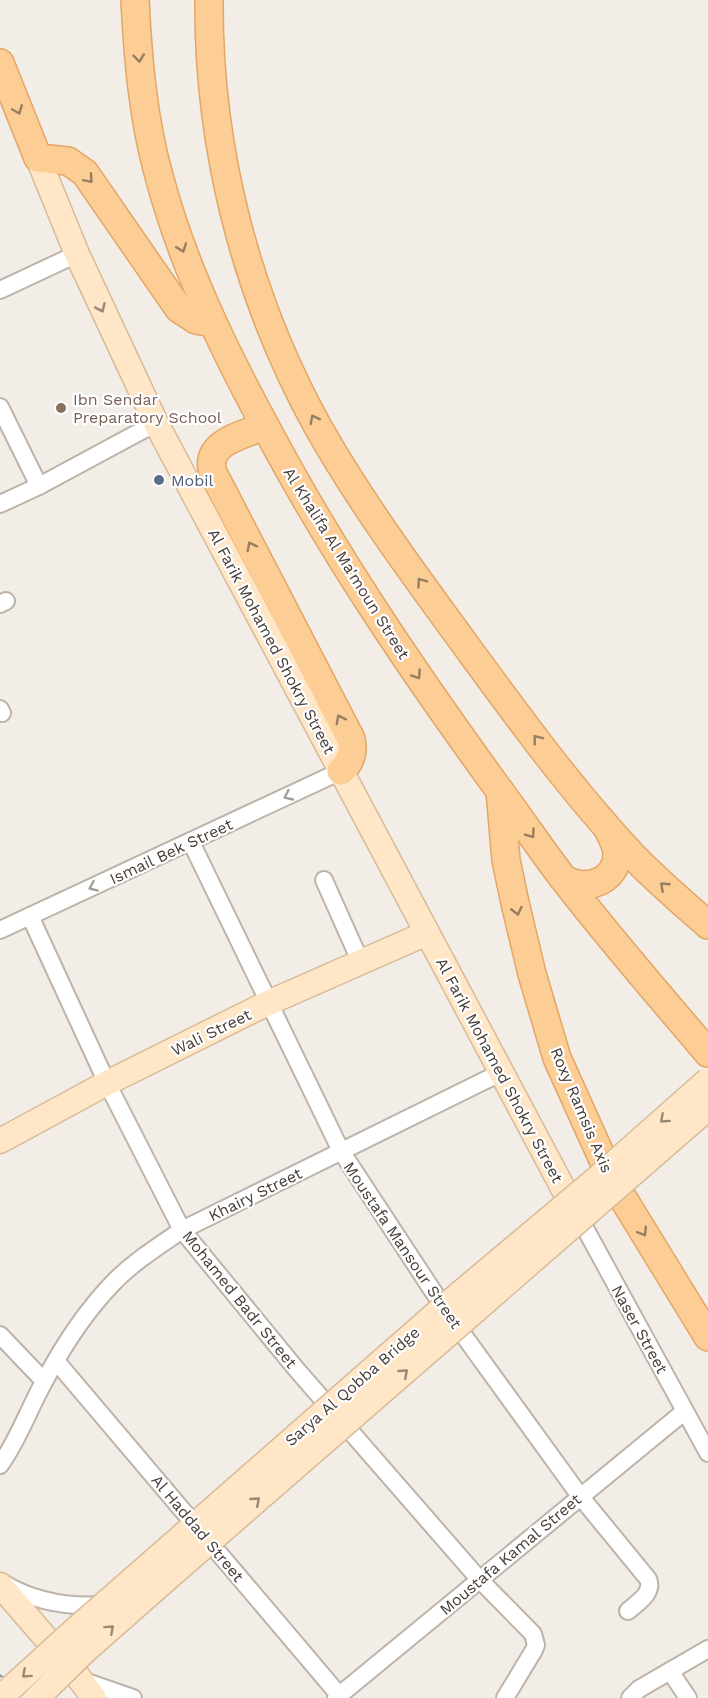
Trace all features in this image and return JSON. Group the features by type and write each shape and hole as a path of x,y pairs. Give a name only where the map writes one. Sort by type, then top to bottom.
{"main road":[{"name":"Al Khalifa Al Ma'moun Street","path":"135,0 144,100 158,174 182,251 213,323 265,426 362,593 419,678 563,878 708,1053"},
{"path":"209,0 212,82 227,182 247,260 267,316 290,372 317,425 362,499 497,687 608,828 648,872 708,925"},
{"name":"Al Farik Mohamed Shokry Street","path":"1,65 77,254 156,423 572,1205"},
{"path":"38,158 68,161 85,173 179,309 196,320 213,323"},
{"path":"265,426 217,447 210,464 351,739 351,758 348,765 341,771"},
{"name":"Roxy Ramsis Axis","path":"500,791 505,849 515,903 532,974 557,1058 613,1182 708,1337"},
{"path":"563,878 576,885 586,886 604,879 610,872 617,854 608,828"},
{"name":"Wali Street","path":"0,1140 107,1083 268,1003 427,933"},
{"name":"Sarya Al Qobba Bridge","path":"0,1698 438,1311 594,1180 708,1080"},
{"name":"Sarya Al Qobba Bridge","path":"36,1698 170,1575 708,1108"},
{"path":"0,1583 81,1681"}],"street":[{"path":"0,290 77,254"},
{"path":"0,407 39,486"},
{"path":"0,504 39,486 156,423"},
{"name":"Ismail Bek Street","path":"0,930 341,771"},
{"name":"Moustafa Mansour Street","path":"191,842 341,1152 446,1311 580,1496 649,1582 648,1591 628,1611"},
{"path":"324,880 361,963"},
{"name":"Mohamed Badr Street","path":"30,916 107,1083 182,1230 297,1370 479,1579 536,1639 534,1650 505,1698"},
{"name":"Khairy Street","path":"0,1465 10,1450 44,1381 85,1316 114,1282 154,1249 182,1230 502,1072"},
{"path":"133,1698 81,1681 77,1640 101,1605 197,1526 331,1407 572,1205"},
{"name":"Naser Street","path":"572,1205 708,1453"},
{"path":"0,1335 44,1381"},
{"name":"Al Haddad Street","path":"56,1361 338,1696"},
{"name":"Moustafa Kamal Street","path":"338,1696 685,1411"},
{"path":"0,1583 44,1600 73,1605 101,1605"},
{"path":"630,1698 639,1689 708,1649"},
{"path":"670,1671 688,1698"}],"railway":[{"path":"0,1678 15,1698"}],"place":[{"name":"Ibn Sendar Preparatory School","path":"61,408"},
{"name":"Mobil","path":"159,480"}]}
